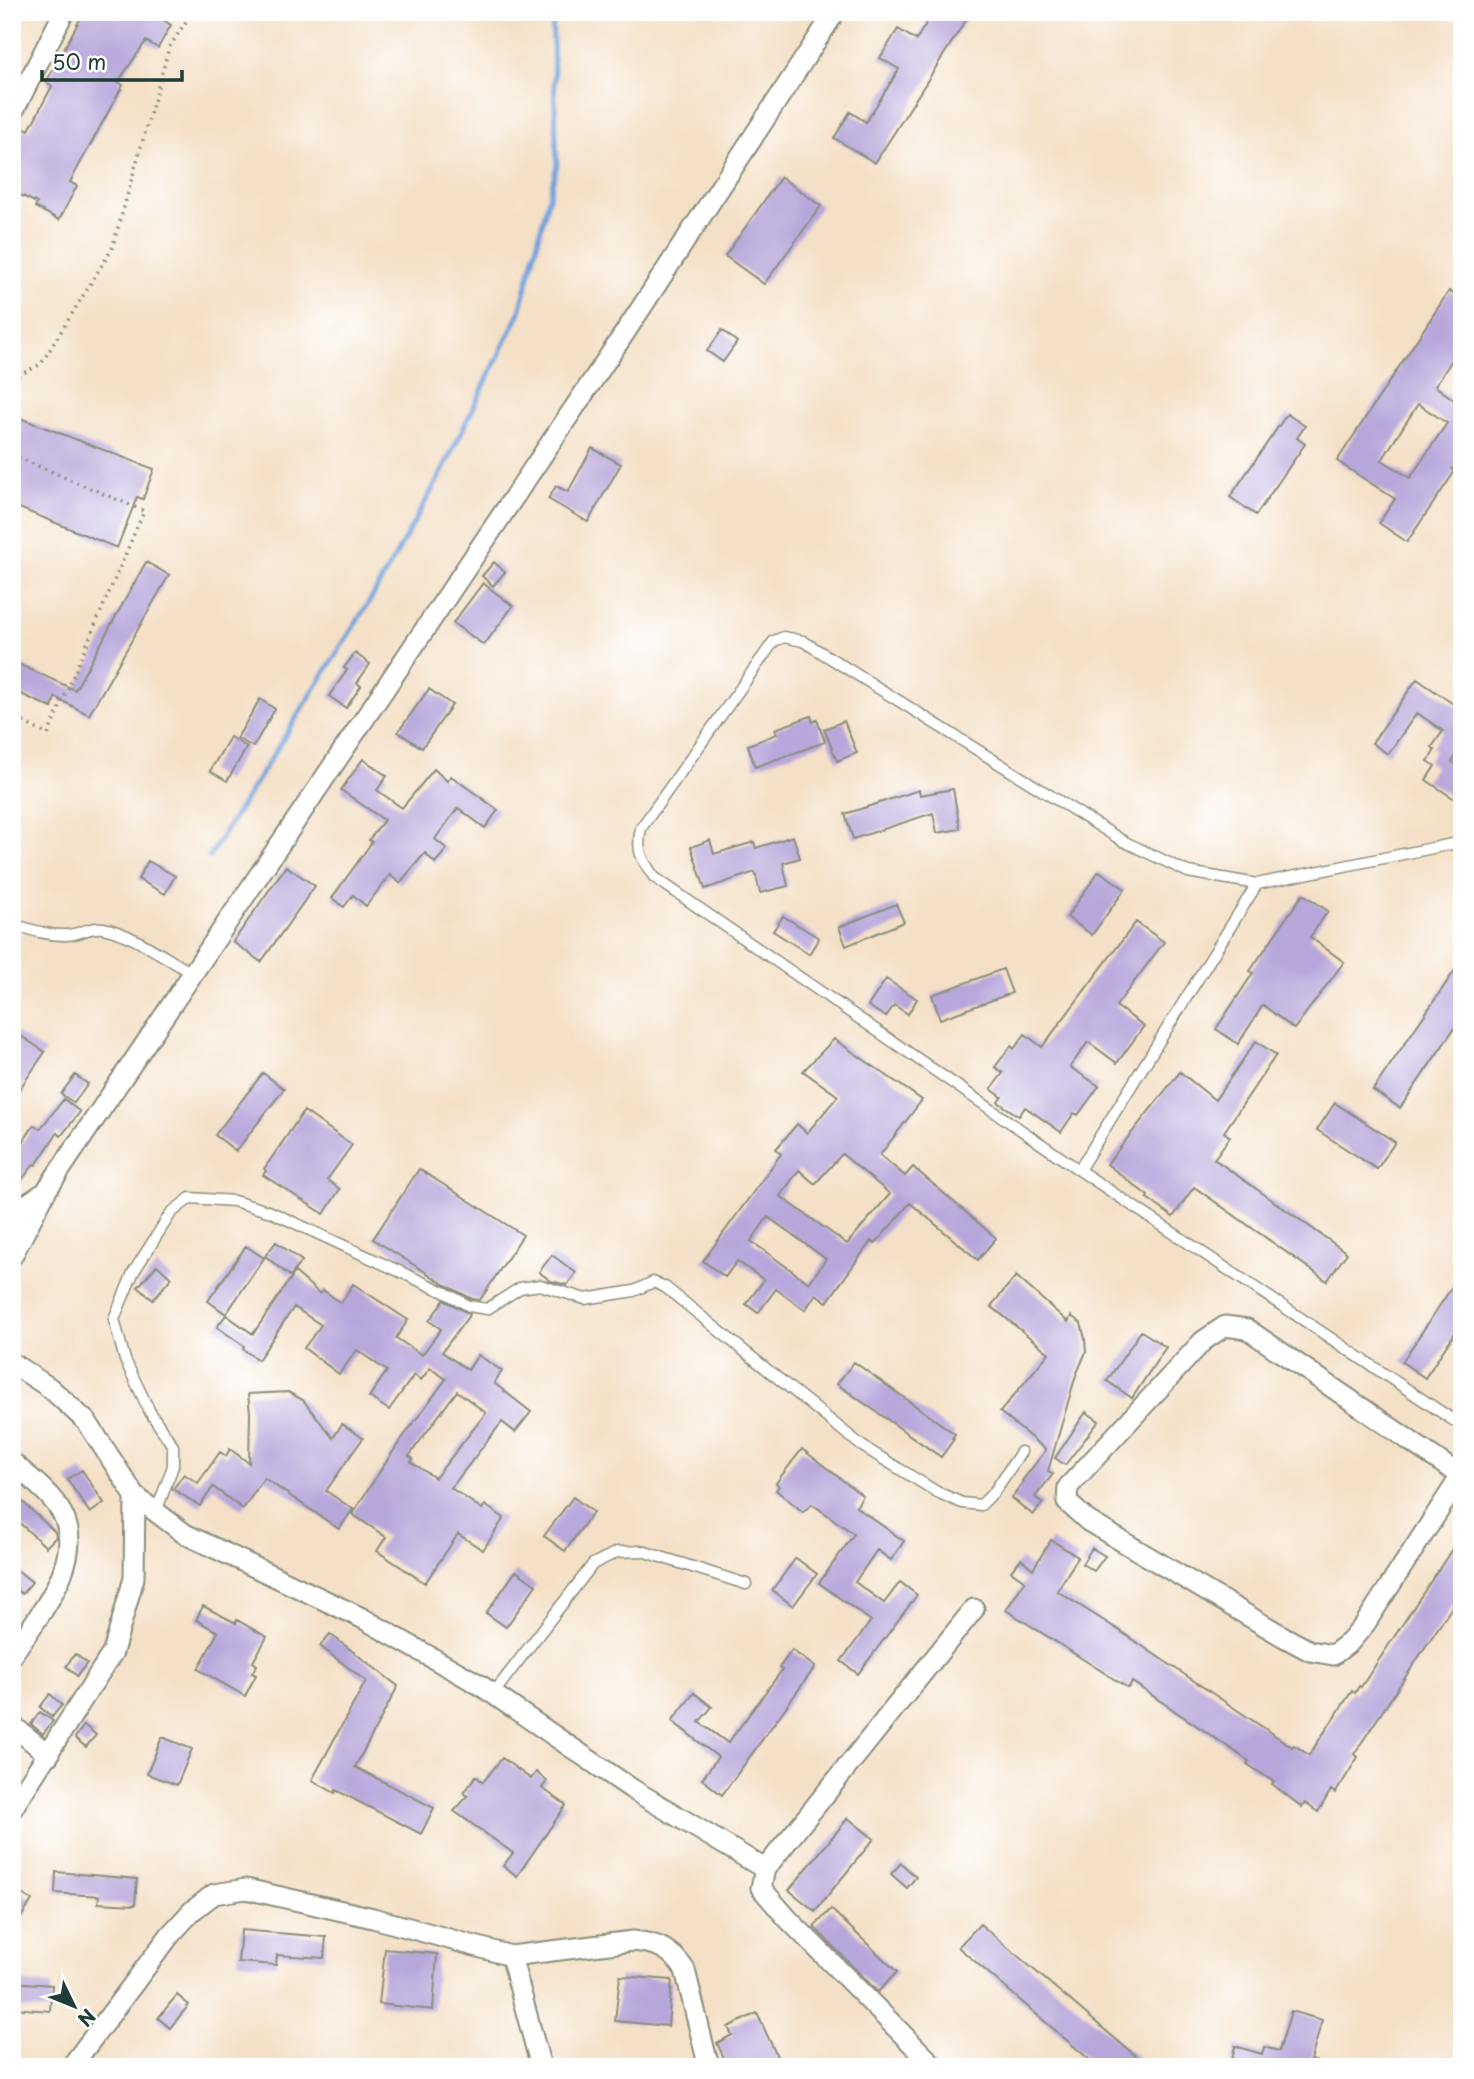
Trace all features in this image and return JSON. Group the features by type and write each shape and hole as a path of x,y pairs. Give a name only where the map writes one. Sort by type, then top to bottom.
{"street":[{"path":"12,114 64,12"},
{"path":"12,1256 46,1191 605,362 835,12"},
{"path":"12,1214 46,1191"},
{"path":"1225,1326 1247,1329 1462,1476 1365,1624 1350,1642 1333,1655 1310,1651 1284,1637 1088,1521 1067,1502 1068,1487 1203,1341 1225,1326"},
{"path":"12,1363 50,1388 87,1422 135,1496 186,1534 362,1618 493,1694 632,1789 765,1869"},
{"path":"12,1462 58,1506 67,1524 71,1545 55,1590 12,1655"},
{"path":"12,1809 113,1652 134,1578 135,1496"},
{"path":"935,2067 788,1919 761,1888 765,1869 974,1609"},
{"path":"12,1725 49,1755"},
{"path":"71,2067 170,1935 192,1911 214,1894 246,1889 373,1918 511,1956 633,1941 651,1942 664,1947 677,1958 685,1970 711,2067"},
{"path":"511,1956 541,2067"}],"lane":[{"path":"1462,842 1257,884 1188,872 1143,852 803,641 784,637 774,641 641,828 637,844 654,877 1079,1170 1462,1426"},
{"path":"1079,1170 1257,884"},
{"path":"12,924 64,936 92,928 106,929 192,973"},
{"path":"156,1512 173,1466 173,1446 150,1412 125,1360 114,1319 133,1273 171,1213 190,1198 234,1201 271,1212 469,1306 487,1309 520,1288 530,1286 540,1285 585,1299 634,1291 653,1282 665,1287 862,1446 937,1492 962,1503 981,1504 994,1492 1021,1452"},
{"path":"493,1694 593,1564 617,1552 642,1551 746,1584"}],"path":[{"path":"12,379 41,364 112,249 169,48 192,12"},
{"path":"12,455 144,511 48,735 12,716"}],"building":[{"path":"84,12 167,12 163,20 171,25 158,48 146,41 118,82 123,85 70,182 77,186 59,220 35,207 37,203 12,191 12,160 20,145 16,143 25,128 29,130 52,86 46,82"},
{"path":"933,12 971,12 875,163 834,138 850,112 866,122 899,69 880,58 898,29 916,40"},
{"path":"781,177 821,206 764,284 725,256"},
{"path":"1449,291 1462,300 1462,345 1435,386 1460,404 1462,401 1462,456 1452,469 1455,471 1407,542 1379,523 1395,499 1337,461","holes":["1418,404 1447,423 1410,478 1382,460"]},
{"path":"722,330 737,342 723,362 707,351"},
{"path":"1287,414 1305,426 1297,438 1305,444 1256,515 1230,497"},
{"path":"12,415 154,469 143,499 137,497 117,548 12,505"},
{"path":"592,448 621,464 588,522 548,499 556,486 568,492"},
{"path":"146,562 169,575 89,715 55,697 52,708 12,690 12,661 75,690"},
{"path":"494,562 505,572 493,586 482,576"},
{"path":"483,583 513,606 484,645 453,623"},
{"path":"355,653 370,664 357,683 361,686 346,708 329,696"},
{"path":"1417,679 1462,710 1462,748 1452,762 1462,768 1462,804 1426,780 1435,766 1428,761 1435,750 1432,747 1443,731 1417,713 1388,754 1372,743"},
{"path":"429,689 452,705 422,748 398,732"},
{"path":"260,699 275,709 253,747 237,738"},
{"path":"811,716 813,722 817,720 825,742 755,767 748,745 777,734 775,729"},
{"path":"844,721 857,753 837,761 824,729"},
{"path":"230,737 247,747 227,781 210,771"},
{"path":"363,759 387,776 377,790 402,808 434,769 447,781 451,776 498,810 485,828 458,808 435,839 447,849 435,863 425,853 400,883 390,875 366,906 353,895 344,907 332,898 372,842 369,840 384,820 341,790"},
{"path":"953,789 960,829 937,833 933,813 853,839 845,814 919,790 920,795"},
{"path":"793,836 800,858 783,863 788,886 760,893 755,872 705,889 691,847 710,840 714,854 754,842 756,848"},
{"path":"148,861 175,876 165,894 138,879"},
{"path":"286,866 315,886 261,962 233,942"},
{"path":"1099,871 1125,889 1092,935 1067,917"},
{"path":"1303,894 1328,911 1310,937 1344,962 1294,1029 1263,1005 1238,1044 1216,1029 1253,973 1250,971"},
{"path":"896,904 904,922 846,946 839,927"},
{"path":"783,916 819,938 809,954 773,931"},
{"path":"1136,922 1164,942 1116,1006 1144,1026 1117,1063 1088,1042 1070,1067 1099,1086 1078,1115 1074,1113 1061,1132 1025,1107 1019,1116 998,1102 1002,1097 991,1089 1003,1073 995,1067 1011,1046 1014,1049 1025,1034 1042,1047"},
{"path":"1462,960 1462,1030 1456,1026 1400,1108 1373,1090"},
{"path":"1003,969 1012,993 940,1019 932,995"},
{"path":"886,979 917,999 908,1014 894,1005 886,1017 868,1006"},
{"path":"12,1030 45,1052 12,1100"},
{"path":"834,1039 922,1100 880,1155 905,1176 913,1167 996,1238 978,1260 910,1203 875,1244 871,1241 827,1302 816,1294 805,1310 776,1289 758,1313 746,1304 764,1280 737,1261 725,1277 703,1261 781,1154 776,1149 797,1124 807,1133 838,1096 803,1071","holes":["842,1154 890,1194 847,1244 780,1196 799,1170 815,1184","768,1217 826,1259 809,1283 751,1241"]},
{"path":"1256,1041 1276,1055 1224,1132 1230,1137 1214,1159 1347,1253 1327,1281 1194,1187 1173,1217 1107,1164 1180,1072 1215,1100"},
{"path":"263,1073 284,1089 236,1151 215,1135"},
{"path":"75,1075 88,1084 74,1103 61,1094"},
{"path":"64,1099 80,1112 61,1136 57,1133 36,1165 34,1164 12,1193 12,1159 34,1125 40,1129"},
{"path":"1335,1103 1395,1142 1377,1169 1317,1130"},
{"path":"304,1111 352,1145 327,1180 340,1189 324,1214 263,1175 266,1171 264,1169"},
{"path":"419,1169 523,1235 480,1300 472,1299 444,1284 373,1239"},
{"path":"276,1242 302,1261 290,1276 265,1256"},
{"path":"246,1246 264,1258 226,1314 208,1301"},
{"path":"552,1255 576,1273 567,1285 551,1281 539,1272"},
{"path":"157,1265 171,1278 153,1300 138,1287"},
{"path":"295,1272 320,1294 323,1290 341,1303 353,1284 408,1320 396,1338 422,1355 441,1329 429,1321 444,1300 470,1314 442,1352 468,1370 478,1355 502,1371 494,1383 531,1412 515,1432 502,1422 451,1488 482,1509 485,1505 504,1518 483,1550 458,1534 425,1583 377,1551 386,1537 352,1514 398,1444 446,1379 430,1368 421,1380 414,1375 389,1410 369,1397 387,1371 357,1350 339,1374 304,1348 321,1325 294,1307 258,1360 243,1349 244,1346 217,1327 226,1315 253,1334","holes":["457,1391 486,1413 435,1478 411,1462 413,1459 409,1456"]},
{"path":"1462,1272 1462,1322 1425,1378 1402,1362"},
{"path":"1016,1276 1068,1322 1071,1316 1081,1323 1086,1352 1076,1375 1048,1471 1053,1474 1035,1497 1043,1503 1033,1515 1012,1498 1046,1450 1000,1412 1049,1353 991,1306"},
{"path":"1141,1331 1166,1347 1132,1398 1107,1381"},
{"path":"854,1362 955,1434 941,1457 837,1384"},
{"path":"288,1392 303,1400 333,1438 342,1424 363,1438 326,1491 353,1509 339,1529 264,1478 243,1509 213,1487 200,1506 173,1489 184,1474 198,1483 220,1452 226,1456 230,1449 249,1463 248,1394"},
{"path":"1086,1412 1099,1421 1065,1465 1055,1458"},
{"path":"802,1449 863,1496 856,1507 904,1541 891,1560 877,1550 855,1582 884,1603 900,1582 917,1595 858,1674 841,1661 871,1621 819,1583 854,1534 812,1504 803,1512 776,1490 779,1486 776,1483"},
{"path":"82,1470 104,1503 90,1513 67,1479"},
{"path":"12,1492 55,1532 56,1537 46,1547 12,1516"},
{"path":"573,1497 593,1512 565,1551 544,1536"},
{"path":"1462,1534 1462,1592 1354,1754 1358,1757 1342,1783 1335,1793 1331,1790 1318,1812 1305,1803 1302,1807 1272,1784 1274,1782 1247,1764 1249,1761 1132,1682 1128,1688 1006,1610 1025,1581 1011,1571 1021,1559 1033,1569 1051,1540 1078,1557 1057,1591 1292,1747 1294,1745 1309,1755 1352,1691 1355,1693 1359,1686 1361,1687"},
{"path":"1092,1548 1105,1556 1094,1571 1082,1564"},
{"path":"796,1558 817,1574 793,1606 772,1590"},
{"path":"12,1566 32,1582 22,1594 12,1586"},
{"path":"516,1571 536,1585 506,1627 486,1613"},
{"path":"203,1606 236,1623 237,1620 267,1637 253,1662 257,1665 252,1673 256,1675 245,1696 198,1669 218,1632 196,1620"},
{"path":"330,1634 398,1686 355,1767 434,1808 421,1834 312,1780 366,1681 320,1646"},
{"path":"792,1650 815,1667 722,1795 702,1779 718,1757 672,1721 694,1693 712,1707 699,1722 728,1743 782,1670 779,1668"},
{"path":"75,1654 87,1663 77,1676 66,1666"},
{"path":"50,1694 62,1705 52,1717 40,1707"},
{"path":"40,1712 53,1721 43,1734 31,1724"},
{"path":"84,1725 96,1735 86,1747 75,1738"},
{"path":"162,1737 192,1749 177,1785 147,1774"},
{"path":"502,1758 531,1779 536,1772 547,1781 542,1788 566,1805 517,1876 503,1866 513,1853 454,1811 468,1796 464,1793 476,1776 483,1782"},
{"path":"848,1818 874,1839 815,1911 789,1890"},
{"path":"901,1863 916,1877 907,1888 891,1874"},
{"path":"56,1872 137,1879 135,1905 98,1903 99,1896 55,1893"},
{"path":"18,1892 32,1900 12,1932 12,1902"},
{"path":"831,1909 897,1972 878,1992 814,1927"},
{"path":"980,1924 1138,2058 1131,2067 1098,2067 958,1947"},
{"path":"241,1930 326,1937 324,1958 277,1955 276,1965 238,1962"},
{"path":"385,1949 437,1954 433,2010 379,2004"},
{"path":"620,1976 672,1980 668,2026 615,2021"},
{"path":"12,1982 52,1985 50,2011 13,2008"},
{"path":"177,1995 189,2005 170,2028 158,2018"},
{"path":"1291,2011 1322,2020 1311,2060 1318,2062 1318,2067 1230,2067 1235,2046 1262,2054 1264,2047 1279,2051"},
{"path":"757,2013 782,2067 728,2067 717,2043 732,2035 728,2027"}],"waterway":[{"path":"209,857 374,594 441,474 520,312 557,165 552,12"}]}
